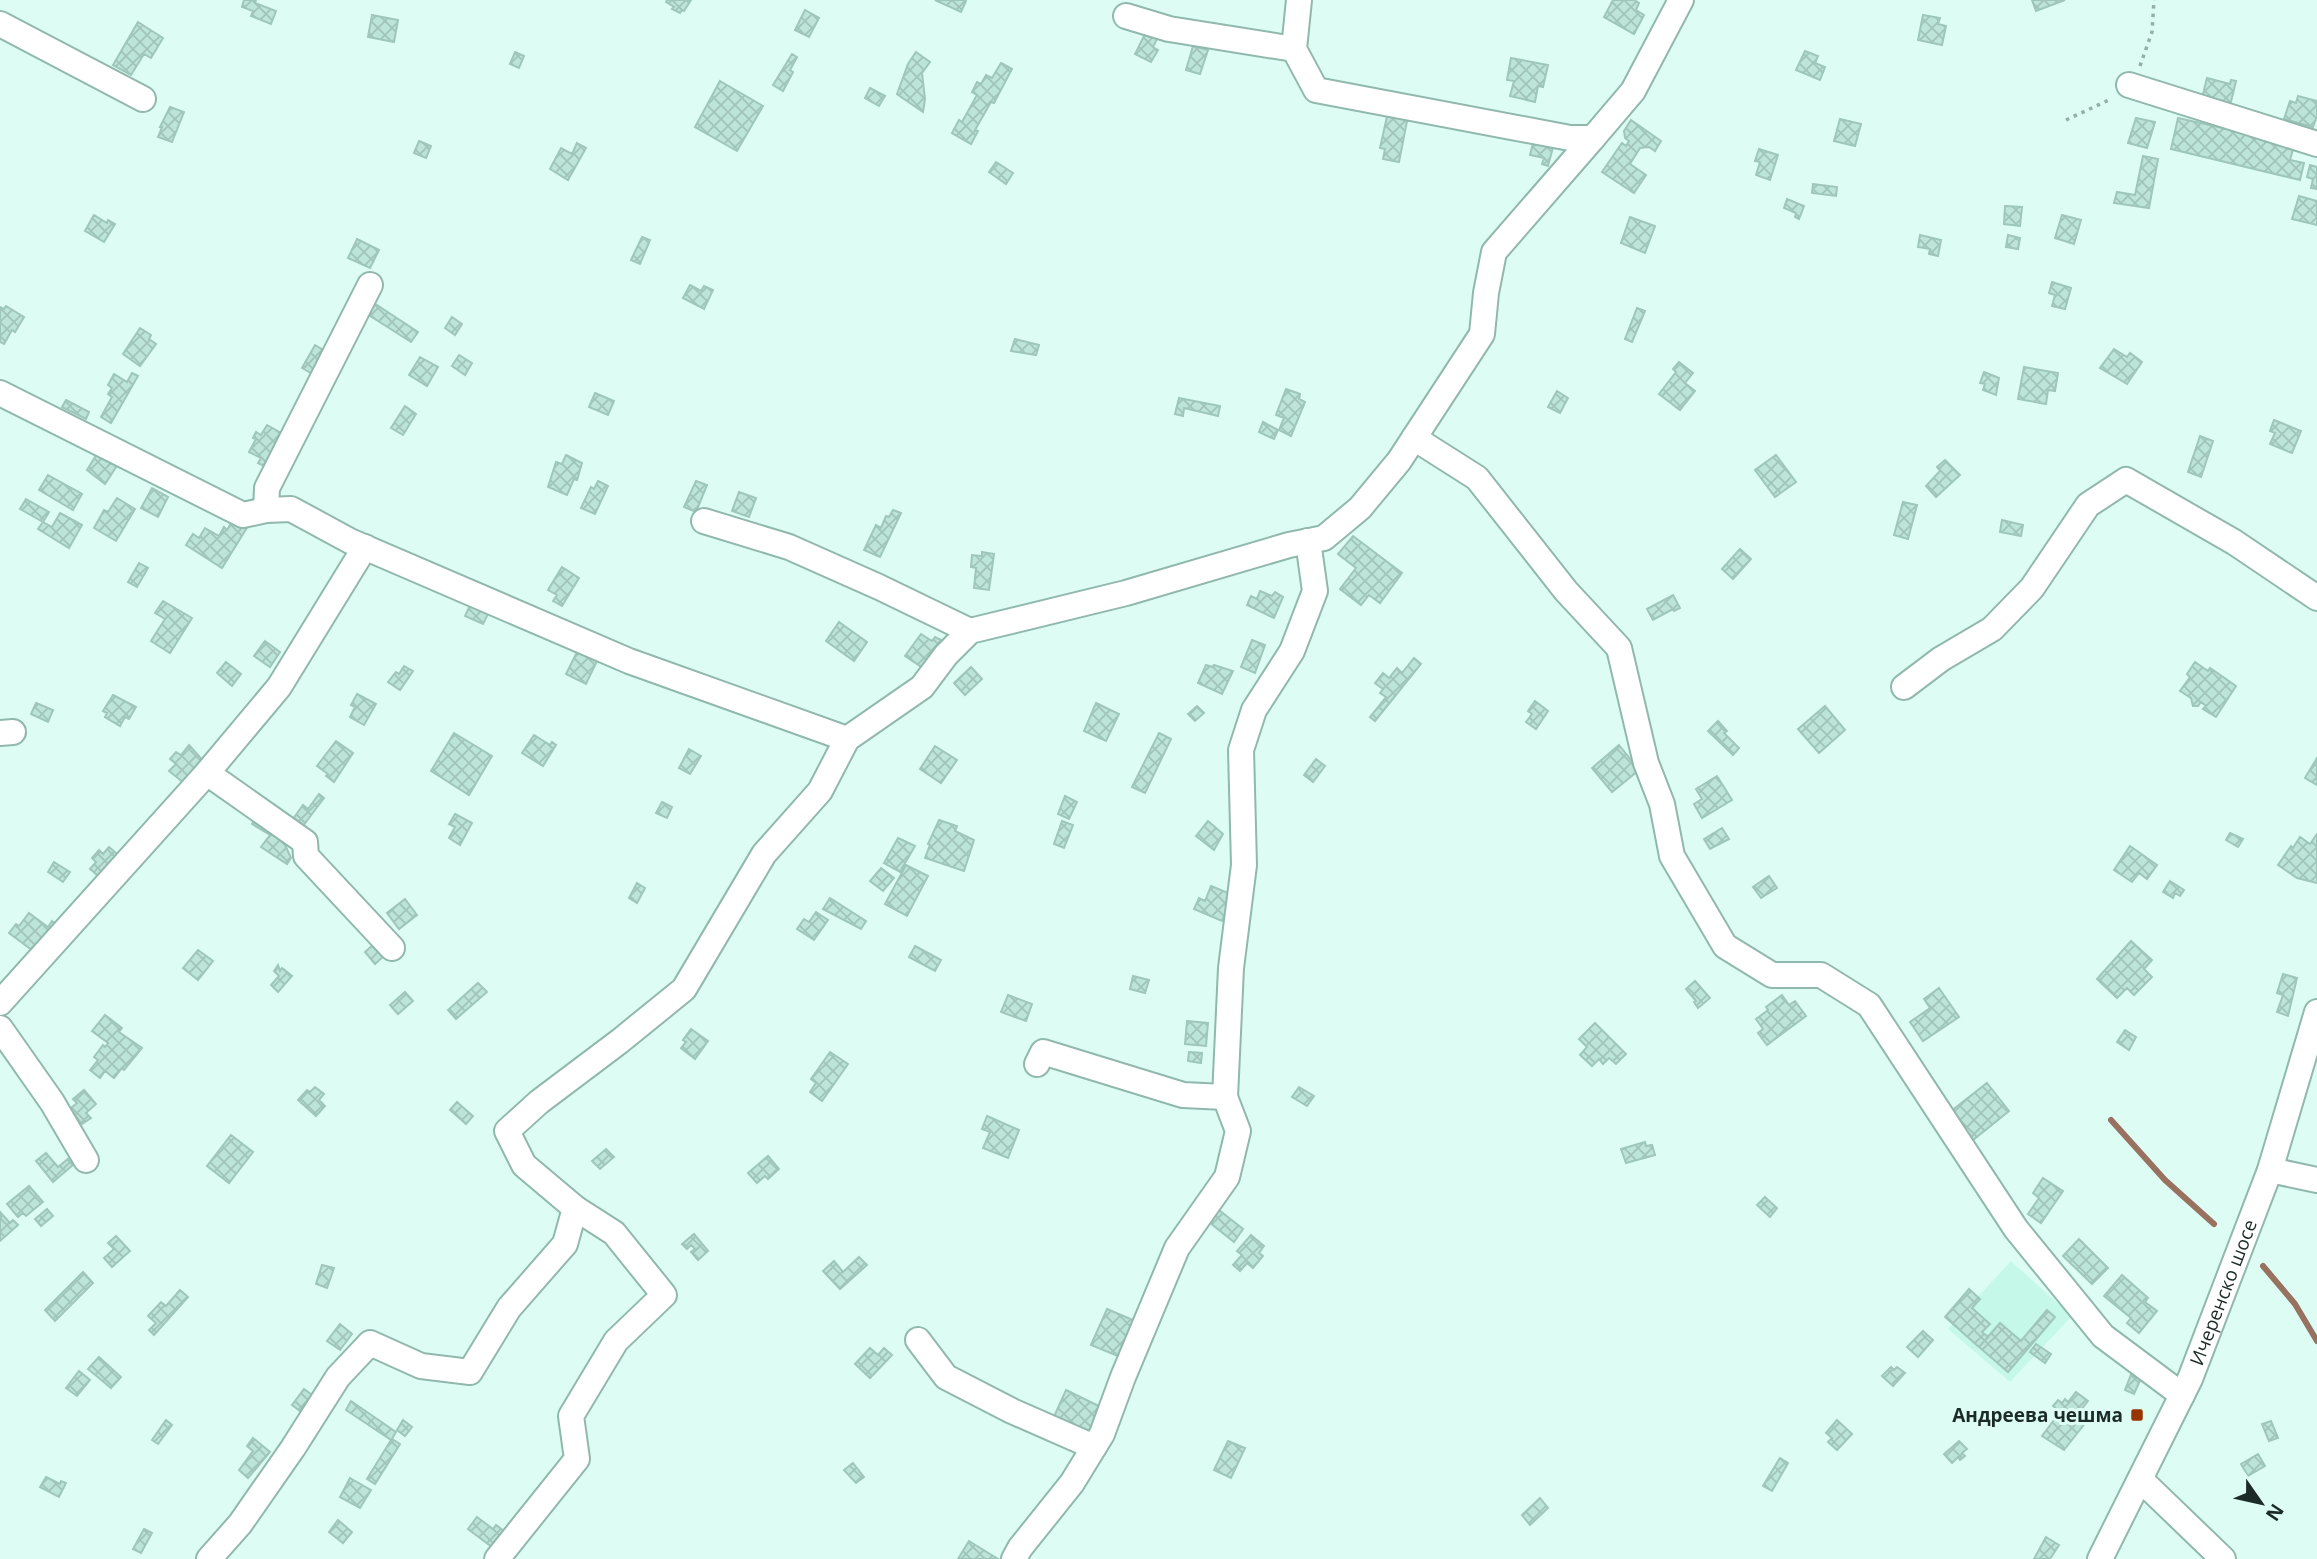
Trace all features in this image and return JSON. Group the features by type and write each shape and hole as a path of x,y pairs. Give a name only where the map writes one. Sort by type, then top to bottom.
{"street":[{"path":"1299,0 1294,48 1316,90 1570,138 1593,138"},
{"path":"496,1559 578,1459 571,1416 616,1342 664,1295 614,1233 575,1208 524,1165 507,1131 684,989 764,854 820,791 847,739 922,687 946,655 970,631 1113,596 1324,538 1360,508 1399,461 1482,334 1494,252 1633,91 1681,0"},
{"path":"1126,16 1169,29 1294,48"},
{"path":"0,24 143,99"},
{"path":"2129,85 2317,144"},
{"path":"266,510 267,488 370,285"},
{"path":"0,393 243,515 266,510 291,509 365,547 629,661 847,739"},
{"path":"1414,438 1477,478 1566,591 1619,648 1646,762 1662,804 1672,856 1725,946 1772,975 1821,975 1869,1005 2016,1229 2103,1336 2182,1395"},
{"path":"1904,687 1941,659 1992,629 2032,588 2088,505 2126,480 2234,542 2317,598"},
{"path":"704,521 789,547 970,631"},
{"path":"1014,1559 1072,1483 1102,1434 1177,1248 1227,1177 1238,1131 1226,1097 1231,968 1244,864 1241,750 1255,710 1292,651 1315,591 1308,541"},
{"path":"0,1003 207,773 279,687 365,547"},
{"path":"207,773 305,842 306,856 392,948"},
{"name":"Ичеренско шосе","path":"2100,1559 2182,1395 2270,1170 2317,1012"},
{"path":"0,1028 52,1102 86,1160"},
{"path":"1037,1064 1043,1052 1183,1095 1226,1097"},
{"path":"2270,1170 2317,1180"},
{"path":"209,1559 240,1524 338,1377 370,1343 421,1366 470,1372 509,1308 565,1244 575,1208"},
{"path":"918,1340 946,1377 1012,1411 1094,1447"},
{"path":"2141,1480 2223,1559"}],"shaded area":[{"path":"2011,1261 2072,1316 2010,1382 1948,1329"}],"building":[{"path":"244,0 256,0 255,3 276,11 271,24 251,16 253,11 242,7"},
{"path":"691,0 680,13 672,9 674,7 666,2"},
{"path":"935,0 965,0 966,1 961,12"},
{"path":"1613,0 1634,0 1639,3 1636,10 1644,15 1634,34 1604,17"},
{"path":"2032,0 2065,0 2036,11"},
{"path":"805,10 819,18 809,37 795,30"},
{"path":"372,15 398,20 394,42 368,37"},
{"path":"1923,15 1940,18 1938,24 1946,26 1942,45 1918,40"},
{"path":"138,22 163,38 151,58 144,54 131,75 113,65"},
{"path":"1147,30 1159,35 1153,47 1158,50 1151,62 1135,54"},
{"path":"1193,46 1208,50 1200,74 1186,70"},
{"path":"1805,51 1818,56 1815,63 1825,67 1820,80 1796,70"},
{"path":"515,52 524,56 519,68 510,64"},
{"path":"916,52 930,62 922,73 925,99 923,112 897,94 908,64"},
{"path":"792,54 797,57 783,91 773,85"},
{"path":"1511,58 1548,65 1543,87 1538,86 1535,102 1510,96 1514,81 1507,80"},
{"path":"1001,63 1012,69 994,103 991,102 975,130 978,131 971,144 952,133 959,120 962,122 977,95 972,92 977,82 981,84 986,75 992,78"},
{"path":"2207,78 2230,84 2231,80 2236,81 2230,106 2202,98"},
{"path":"720,81 763,106 737,151 695,127"},
{"path":"870,88 885,96 879,106 865,98"},
{"path":"2298,96 2317,101 2317,116 2313,127 2284,119 2290,101 2296,103"},
{"path":"170,107 184,112 172,142 158,137"},
{"path":"1388,112 1408,116 1399,162 1383,159 1385,149 1380,148"},
{"path":"2136,118 2155,122 2147,148 2128,143"},
{"path":"2178,118 2290,143 2294,146 2290,160 2304,163 2300,180 2171,149"},
{"path":"1840,119 1861,124 1855,146 1834,141"},
{"path":"1631,120 1661,141 1655,151 1649,147 1640,148 1630,164 1646,175 1634,193 1602,172 1622,143 1626,146 1629,141 1625,138 1624,131"},
{"path":"1535,135 1555,140 1548,166 1542,164 1544,158 1530,155"},
{"path":"419,141 431,146 426,158 414,153"},
{"path":"577,143 586,148 568,180 550,169 561,148 572,154"},
{"path":"1759,149 1778,155 1770,180 1756,175 1760,162 1755,161"},
{"path":"2143,156 2158,159 2149,208 2114,203 2117,192 2135,195"},
{"path":"996,162 1013,173 1006,184 989,172"},
{"path":"2310,165 2317,167 2317,189 2311,188 2313,179 2307,177"},
{"path":"1813,184 1837,187 1836,196 1812,193"},
{"path":"2299,196 2317,201 2317,225 2292,219"},
{"path":"1787,199 1804,206 1799,219 1795,217 1796,213 1784,208"},
{"path":"2005,206 2022,207 2020,226 2004,224"},
{"path":"94,215 107,223 108,220 115,224 104,242 85,231"},
{"path":"2062,215 2081,220 2074,244 2055,238"},
{"path":"1630,217 1655,226 1645,253 1621,243"},
{"path":"1920,235 1941,240 1938,256 1929,254 1930,249 1918,247"},
{"path":"2008,235 2020,238 2018,249 2006,247"},
{"path":"642,237 650,240 640,264 631,260"},
{"path":"357,239 379,250 370,268 348,258"},
{"path":"2052,282 2071,288 2065,309 2052,306 2055,295 2049,293"},
{"path":"690,285 701,291 704,286 713,290 704,309 683,298"},
{"path":"374,303 418,332 411,342 367,314"},
{"path":"6,306 24,317 4,344 0,342 0,307 4,309"},
{"path":"1637,308 1645,311 1632,342 1625,339"},
{"path":"452,317 462,324 455,335 445,328"},
{"path":"140,328 151,335 149,339 156,344 140,366 123,354"},
{"path":"1015,339 1039,345 1036,355 1011,351"},
{"path":"315,345 327,352 314,375 302,368"},
{"path":"2114,349 2127,357 2130,353 2142,362 2127,384 2100,368"},
{"path":"459,355 472,363 465,375 452,366"},
{"path":"420,357 438,367 427,386 409,375"},
{"path":"1679,362 1693,373 1685,383 1695,391 1680,410 1659,394 1676,372 1673,369"},
{"path":"2024,367 2058,373 2055,391 2048,390 2046,404 2018,399"},
{"path":"1984,372 1999,378 1996,395 1983,390 1985,384 1980,383"},
{"path":"132,373 138,376 111,423 101,417 112,397 108,394 112,388 108,385 114,374 127,382"},
{"path":"1286,389 1300,394 1299,399 1305,402 1291,436 1279,430 1284,418 1276,415"},
{"path":"1557,391 1568,398 1560,413 1548,407"},
{"path":"595,393 614,401 608,415 589,407"},
{"path":"1179,398 1220,406 1218,416 1184,408 1183,416 1175,414"},
{"path":"66,400 89,412 86,419 62,407"},
{"path":"405,406 416,414 403,435 391,428"},
{"path":"2274,420 2301,431 2292,453 2270,444 2275,433 2270,431"},
{"path":"1263,422 1278,430 1274,439 1259,432"},
{"path":"267,425 285,435 266,467 258,463 261,458 249,452 256,439 253,438 256,432 261,435"},
{"path":"2200,436 2213,441 2201,477 2188,472"},
{"path":"100,449 120,461 105,484 87,470"},
{"path":"566,455 582,463 577,480 574,479 567,495 548,487 556,462 562,464"},
{"path":"1776,455 1796,482 1775,497 1755,470"},
{"path":"1945,460 1960,475 1936,497 1926,486 1940,471 1937,467"},
{"path":"48,475 82,494 73,510 39,490"},
{"path":"598,481 608,486 595,514 581,508 591,487 594,489"},
{"path":"696,481 707,485 696,512 684,507"},
{"path":"152,488 168,497 158,517 141,508"},
{"path":"739,492 756,498 749,517 732,511"},
{"path":"117,498 135,509 116,541 94,528 104,510 108,512"},
{"path":"26,499 49,512 43,522 20,509"},
{"path":"1903,502 1917,505 1908,539 1894,535"},
{"path":"893,510 901,513 880,557 864,550 876,525 881,528 886,516 889,517"},
{"path":"60,513 82,525 69,548 38,529 43,522 52,527"},
{"path":"235,517 248,526 222,568 186,545 193,534 199,538 205,528 219,536 224,527 227,530"},
{"path":"2002,520 2023,525 2021,536 2000,532"},
{"path":"1353,536 1402,573 1380,603 1369,595 1361,605 1340,589 1356,568 1338,554"},
{"path":"1740,549 1751,559 1733,579 1722,569"},
{"path":"982,552 994,554 989,590 974,588 976,568 971,567 972,555 982,556"},
{"path":"139,563 148,568 137,587 128,582"},
{"path":"562,567 579,578 562,606 553,601 557,595 548,590"},
{"path":"1260,591 1272,596 1275,592 1283,597 1274,618 1247,605 1251,596 1257,599"},
{"path":"476,593 494,602 483,624 465,616"},
{"path":"1673,595 1680,608 1653,620 1647,609"},
{"path":"163,601 192,618 170,653 151,641 165,619 155,613"},
{"path":"839,622 867,642 854,661 826,641"},
{"path":"921,634 932,641 935,637 941,640 923,668 905,656"},
{"path":"1252,640 1265,645 1255,673 1241,667"},
{"path":"265,641 280,652 270,667 254,656"},
{"path":"577,652 597,661 586,684 566,674"},
{"path":"1414,658 1421,664 1375,721 1370,717 1386,697 1380,693 1383,689 1375,683 1383,673 1389,678 1397,668 1402,673"},
{"path":"226,662 241,674 232,686 217,673"},
{"path":"2195,662 2208,671 2210,668 2236,686 2216,717 2203,709 2206,706 2201,702 2198,706 2193,706 2191,698 2180,691 2190,677 2187,674"},
{"path":"1206,665 1233,671 1222,694 1198,683"},
{"path":"404,666 413,671 400,690 388,682 396,672 399,674"},
{"path":"971,667 982,679 965,695 954,683"},
{"path":"357,694 376,704 364,725 350,717 355,707 351,705"},
{"path":"113,695 136,707 129,719 125,717 120,726 105,717 107,713 103,711"},
{"path":"1535,701 1548,711 1536,729 1526,722 1532,714 1528,711"},
{"path":"36,703 53,710 48,722 31,714"},
{"path":"1096,703 1119,714 1106,741 1084,731"},
{"path":"1197,706 1204,713 1195,721 1188,714"},
{"path":"1825,706 1845,730 1819,753 1798,729"},
{"path":"1718,721 1727,731 1724,733 1739,748 1733,755 1708,731"},
{"path":"454,733 492,756 469,795 431,771"},
{"path":"1159,733 1171,739 1145,793 1132,787"},
{"path":"534,735 550,745 552,742 556,745 543,766 522,753"},
{"path":"336,741 353,753 334,782 317,766"},
{"path":"189,745 206,764 184,783 169,771 176,764 170,759 176,752 181,755"},
{"path":"1619,745 1639,770 1612,792 1592,768"},
{"path":"935,746 957,760 941,783 920,769"},
{"path":"689,749 701,756 690,774 679,768"},
{"path":"2317,758 2317,785 2305,778"},
{"path":"1316,759 1325,766 1313,782 1304,775"},
{"path":"1717,776 1732,800 1702,818 1694,804 1702,799 1696,789"},
{"path":"319,794 324,798 303,826 293,819 303,805 308,809"},
{"path":"1065,796 1077,802 1069,819 1058,814"},
{"path":"662,802 672,807 667,818 656,813"},
{"path":"455,814 472,823 460,845 449,838 455,827 449,824"},
{"path":"256,818 280,834 291,858 287,864 261,847 270,835 252,824"},
{"path":"939,820 957,826 955,831 974,840 964,871 925,858"},
{"path":"1062,821 1073,825 1064,848 1054,844"},
{"path":"1208,821 1223,834 1214,850 1196,836"},
{"path":"1722,828 1729,839 1710,849 1704,839"},
{"path":"2230,833 2243,839 2238,847 2226,840"},
{"path":"2317,834 2317,883 2297,878 2278,865 2300,837 2310,844"},
{"path":"898,838 915,846 900,872 884,863"},
{"path":"2130,846 2157,865 2147,879 2139,873 2132,882 2114,870"},
{"path":"109,847 122,858 103,880 90,869 96,862 92,858 99,850 103,854"},
{"path":"54,862 70,872 63,882 48,872"},
{"path":"906,865 928,876 907,916 885,904"},
{"path":"881,868 894,878 883,891 870,881"},
{"path":"1769,876 1777,888 1761,898 1753,887"},
{"path":"2170,881 2184,890 2180,896 2175,893 2173,898 2163,892"},
{"path":"637,883 645,888 637,903 629,898"},
{"path":"1211,886 1233,895 1222,921 1194,909 1199,898 1205,901"},
{"path":"830,898 866,921 861,929 823,909"},
{"path":"405,899 417,915 399,929 387,913"},
{"path":"816,912 828,920 814,940 797,929 804,919 809,922"},
{"path":"29,913 48,927 52,921 57,925 36,953 9,933 16,924 19,926"},
{"path":"2131,941 2152,960 2144,969 2152,977 2134,995 2127,988 2117,998 2097,979"},
{"path":"374,944 384,956 375,964 365,952"},
{"path":"915,946 941,960 935,971 909,957"},
{"path":"198,950 213,961 198,980 183,968"},
{"path":"278,965 280,971 282,968 292,976 278,992 271,985 279,976 274,971"},
{"path":"2283,974 2297,978 2288,1016 2277,1012 2283,995 2277,993"},
{"path":"1133,976 1149,980 1145,993 1130,989"},
{"path":"1695,981 1710,998 1698,1008 1686,989"},
{"path":"478,983 487,992 456,1019 448,1010"},
{"path":"1939,988 1959,1017 1923,1041 1910,1022 1930,1008 1924,999"},
{"path":"405,992 413,1001 398,1014 390,1005"},
{"path":"1008,995 1032,1004 1026,1021 1001,1012"},
{"path":"1782,995 1789,1005 1795,1001 1806,1016 1767,1045 1758,1033 1763,1029 1756,1019"},
{"path":"105,1015 122,1028 119,1032 142,1048 114,1078 105,1071 100,1078 90,1070 98,1060 94,1057 103,1045 105,1047 108,1043 92,1031"},
{"path":"1187,1021 1208,1023 1206,1046 1185,1044"},
{"path":"1595,1023 1626,1054 1616,1064 1609,1058 1603,1064 1599,1059 1592,1066 1580,1055 1587,1047 1579,1039"},
{"path":"691,1029 708,1041 695,1059 681,1048"},
{"path":"2125,1030 2136,1037 2129,1050 2117,1042"},
{"path":"830,1052 848,1064 822,1101 810,1092 816,1083 811,1079"},
{"path":"1189,1052 1202,1053 1201,1063 1188,1061"},
{"path":"1987,1083 2009,1111 1973,1140 1950,1112"},
{"path":"315,1087 324,1094 319,1100 325,1106 316,1116 298,1100 307,1090 310,1092"},
{"path":"1299,1087 1314,1096 1307,1106 1292,1097"},
{"path":"84,1090 96,1104 86,1113 91,1118 82,1124 70,1109 77,1103 73,1099"},
{"path":"457,1102 473,1116 466,1124 450,1110"},
{"path":"987,1116 1019,1130 1008,1158 983,1148 990,1132 982,1129"},
{"path":"231,1135 253,1152 229,1183 207,1166"},
{"path":"1645,1142 1646,1146 1652,1145 1655,1155 1626,1163 1621,1149"},
{"path":"606,1149 614,1157 600,1169 592,1161"},
{"path":"46,1153 58,1167 68,1159 73,1165 53,1182 36,1161"},
{"path":"768,1156 779,1169 768,1179 765,1176 757,1183 748,1173"},
{"path":"2043,1178 2063,1191 2041,1223 2028,1214 2039,1198 2033,1193"},
{"path":"29,1186 43,1202 26,1216 23,1213 18,1217 7,1204"},
{"path":"1765,1197 1777,1208 1770,1217 1757,1205"},
{"path":"47,1209 53,1216 41,1226 35,1219"},
{"path":"1219,1210 1243,1229 1234,1242 1209,1222"},
{"path":"0,1212 10,1223 13,1220 18,1225 0,1241"},
{"path":"694,1234 708,1251 698,1260 691,1252 695,1249 691,1245 687,1249 682,1244"},
{"path":"1251,1235 1264,1246 1259,1253 1263,1256 1253,1268 1247,1263 1240,1271 1233,1265 1242,1255 1237,1251"},
{"path":"116,1236 130,1251 112,1267 104,1258 114,1249 108,1243"},
{"path":"2079,1239 2108,1268 2092,1284 2063,1256"},
{"path":"859,1257 867,1265 840,1289 823,1271 834,1261 843,1272"},
{"path":"322,1265 334,1268 327,1288 316,1284"},
{"path":"83,1272 93,1283 55,1321 45,1310"},
{"path":"2122,1275 2148,1298 2145,1302 2157,1311 2139,1333 2127,1323 2131,1318 2104,1296"},
{"path":"1969,1289 1980,1299 1972,1308 1990,1324 1982,1332 1988,1337 1979,1347 1945,1317"},
{"path":"180,1290 188,1297 154,1335 149,1330 156,1323 148,1316 161,1302 166,1306"},
{"path":"1107,1309 1140,1323 1125,1359 1091,1345"},
{"path":"2047,1310 2055,1317 2008,1372 1979,1347 2000,1323 2021,1341"},
{"path":"340,1324 352,1334 340,1350 327,1341"},
{"path":"1923,1331 1933,1340 1918,1357 1907,1347"},
{"path":"2036,1344 2051,1354 2045,1363 2030,1352"},
{"path":"870,1348 878,1355 884,1348 892,1355 870,1378 855,1364"},
{"path":"99,1357 121,1377 111,1388 88,1369"},
{"path":"1891,1367 1894,1370 1897,1367 1905,1373 1893,1386 1882,1376"},
{"path":"79,1371 90,1380 77,1396 66,1388"},
{"path":"2132,1372 2142,1376 2134,1394 2125,1390"},
{"path":"304,1389 312,1395 300,1411 292,1405"},
{"path":"1066,1390 1107,1410 1093,1440 1052,1421"},
{"path":"2076,1392 2088,1401 2081,1410 2090,1417 2064,1450 2042,1436 2060,1412 2053,1406 2058,1400 2062,1403 2065,1399 2068,1402"},
{"path":"351,1401 396,1432 392,1439 400,1444 375,1484 367,1479 391,1440 346,1410"},
{"path":"166,1420 172,1425 158,1444 152,1440"},
{"path":"403,1420 412,1427 405,1436 397,1430"},
{"path":"1837,1420 1852,1434 1837,1450 1828,1442 1832,1438 1826,1433"},
{"path":"2271,1421 2278,1438 2269,1441 2262,1424"},
{"path":"253,1438 270,1452 248,1478 239,1470 253,1451 247,1446"},
{"path":"1228,1441 1245,1448 1231,1478 1214,1470"},
{"path":"1959,1441 1967,1449 1962,1453 1965,1456 1960,1460 1958,1457 1952,1463 1944,1454"},
{"path":"2258,1454 2265,1466 2248,1476 2241,1464"},
{"path":"1780,1458 1788,1463 1772,1491 1763,1486"},
{"path":"853,1463 864,1477 856,1483 844,1470"},
{"path":"46,1477 60,1484 61,1481 66,1483 59,1497 40,1487"},
{"path":"350,1478 371,1490 360,1508 340,1497"},
{"path":"1540,1498 1548,1508 1530,1525 1522,1515"},
{"path":"477,1517 493,1529 496,1525 504,1531 492,1547 468,1529"},
{"path":"338,1520 352,1532 343,1543 329,1532"},
{"path":"144,1529 152,1533 141,1553 133,1549"},
{"path":"2046,1537 2059,1545 2050,1559 2034,1559"},
{"path":"969,1541 998,1559 958,1559"}],"waterway":[{"path":"2111,1120 2165,1180 2214,1224"},
{"path":"2263,1266 2295,1304 2317,1341"}],"place":[{"name":"Андреева чешма","path":"2137,1415"}]}
